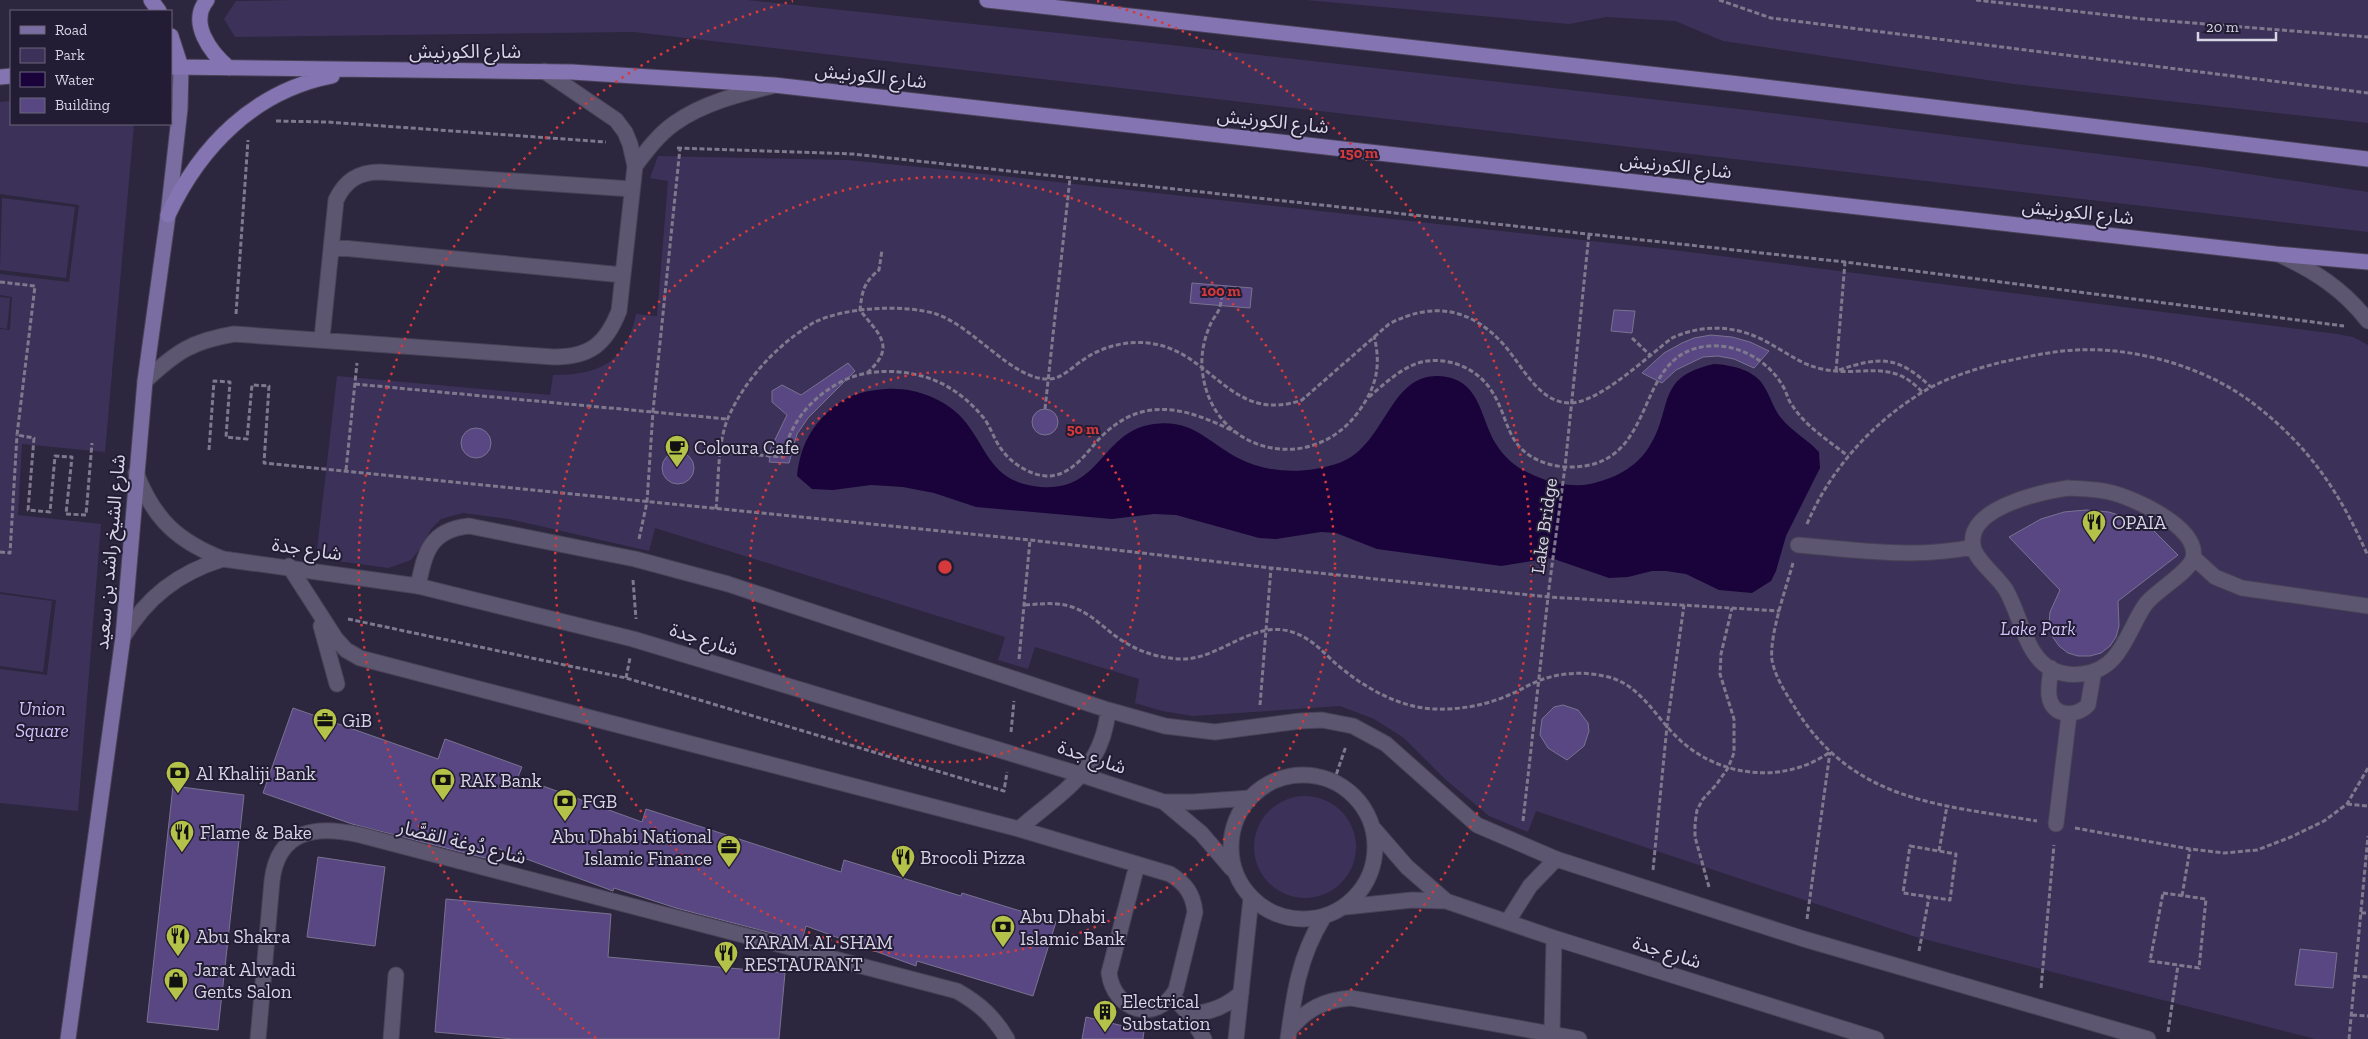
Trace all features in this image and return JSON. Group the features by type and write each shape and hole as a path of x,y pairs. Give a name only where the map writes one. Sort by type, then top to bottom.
{"highway":[{"path":"207,0 200,13 204,35 218,59 229,68"},
{"path":"987,0 1739,84 2368,159"},
{"path":"172,42 176,67"},
{"name":"شارع الكورنيش","path":"176,67 544,72 774,85 2276,254 2368,262"},
{"path":"168,216 180,189 196,165 214,143 240,119 273,97 317,79 363,70"}],"main road":[{"name":"شارع الشيخ راشد بن سعيد","path":"68,1039 123,637 145,381 168,216 180,109 176,67"}],"street":[{"path":"145,381 166,361 185,348 211,337 234,334 322,338 554,357 582,354 595,347 613,327 619,311 635,166 630,144 625,132 616,120 544,72"},
{"path":"635,166 650,147 675,122 718,101 774,85"},
{"path":"322,338 336,200 341,190 353,178 368,172 632,189"},
{"path":"332,247 623,275"},
{"path":"2276,254 2305,266 2332,284 2355,305 2368,321"},
{"name":"شارع جدة","path":"136,473 145,497 160,518 178,536 199,550 223,559 289,566 418,586 633,639 1082,775 1164,802 1250,798"},
{"path":"2193,557 2186,569 2157,591 2147,602 2113,660 2094,671 2072,674 2051,668 2031,649 2009,596 1994,574 1980,559 1973,547 1972,539 1977,525 2007,505 2027,496 2047,491 2089,489 2130,498 2167,519 2183,532 2191,544 2193,557 2214,577 2242,588 2368,606"},
{"path":"418,586 424,556 437,538 457,527 469,526 636,559 728,584 1108,710 1190,730 1215,732 1322,720 1340,722 1369,733 1386,744 1477,825 1556,859 1804,939 2148,1039"},
{"path":"1798,545 1912,554 1973,547"},
{"name":"شارع جدة","path":"123,637 134,619 164,587 202,565 223,559"},
{"path":"289,566 318,614 346,650 374,662 1019,829 1170,874 1180,880 1188,889 1193,900 1195,912 1179,979 1172,996 1159,1006 1148,1010 1136,1008 1121,1000 1111,985 1109,973 1137,865"},
{"path":"318,614 337,684"},
{"path":"2051,668 2049,690 2051,704 2062,714 2069,715 2076,714 2088,706 2094,671"},
{"path":"1019,829 1082,775 1092,762 1104,737 1108,710"},
{"path":"2056,824 2069,715"},
{"path":"1301,775 1320,776 1334,781 1354,795 1366,811 1374,829 1376,851 1371,873 1361,892 1345,907 1323,918 1304,920 1284,917 1267,910 1251,898 1235,872 1231,852 1232,833 1239,814 1250,798 1264,785 1282,778 1301,775"},
{"name":"شارع جدة","path":"1164,802 1201,833 1235,872"},
{"name":"شارع جدة","path":"1374,829 1408,867 1446,901"},
{"name":"شارع دُوغة القصَّار","path":"258,1039 272,882 276,861 287,844 303,832 332,830 360,835 957,991 978,1002 989,1013 1007,1039"},
{"path":"1508,921 1530,886 1556,859"},
{"path":"1236,1039 1251,898"},
{"name":"شارع جدة","path":"1345,907 1412,900 1446,901 1554,938 1876,1039"},
{"path":"1289,1034 1301,961 1311,938 1323,918"},
{"path":"1552,1033 1554,938"},
{"path":"392,1039 396,975"},
{"path":"1189,1014 1200,1014 1222,1007 1241,993"},
{"path":"1172,996 1189,1014 1204,1039"},
{"path":"1289,1034 1301,1016 1316,1005 1333,999 1351,998 1579,1039"}],"path":[{"path":"1719,0 1770,18 2368,93"},
{"path":"1976,0 2142,18 2368,37"},
{"path":"234,334 249,127 240,119"},
{"path":"274,121 497,133 630,144"},
{"path":"650,147 852,154 1845,262 2353,327"},
{"path":"638,546 647,502 653,411 680,148"},
{"path":"1045,409 1070,178"},
{"name":"Lake Bridge","path":"1522,827 1549,588 1565,467 1590,234"},
{"path":"866,373 882,356 883,342 860,310 863,287 867,279 879,270 882,250"},
{"path":"1836,372 1845,262"},
{"path":"0,282 34,286 16,436 10,553 0,552"},
{"path":"1222,287 1220,308 1206,335 1202,367 1208,398 1221,418 1235,432"},
{"path":"716,509 721,452 727,419 744,390 775,351 815,322 860,310 878,308 908,309 937,314 965,329 1029,376 1048,380 1062,375 1084,359 1125,343 1161,345 1178,351 1202,367 1226,388 1240,396 1268,404 1292,403 1302,400 1344,365 1374,336 1404,316 1437,310 1461,313 1483,325 1505,345 1541,391 1562,402 1572,403 1603,390 1621,379 1672,338 1684,333 1726,328 1758,336 1796,360 1821,369 1836,372 1882,370 1895,372 1908,378 1922,392"},
{"path":"721,452 783,457 787,439 794,424 816,398 842,382 866,373 888,371 915,374 935,379 952,388 970,402 984,419 1002,450 1014,463 1032,472 1047,476 1062,473 1074,466 1116,424 1145,412 1164,408 1204,416 1254,443 1280,450 1317,445 1328,441 1343,430 1358,414 1369,397 1375,384 1378,368 1374,336"},
{"path":"1632,338 1650,355"},
{"path":"346,470 359,342"},
{"path":"1369,397 1403,370 1418,363 1439,360 1462,366 1482,380 1491,390 1512,438 1526,454 1546,463 1565,467 1595,463 1614,454 1629,440 1643,416 1656,382 1663,371 1680,356 1689,351 1709,346 1732,348 1762,361 1773,372 1792,406 1812,427 1848,456"},
{"path":"2368,556 2351,518 2324,474 2286,432 2253,403 2223,385 2196,372 2168,362 2108,351 2077,350 2049,352 1987,366 1922,392 1879,424 1848,456 1813,509 1798,545 1772,649 1772,660 1776,671 1806,724 1830,752 1854,772 1882,788 1908,797 1947,806 2190,849 2224,853 2257,850 2291,837 2324,821 2346,804 2368,768"},
{"path":"1836,372 1877,360 1896,363 1915,372 1931,388"},
{"path":"209,450 214,381 230,382 226,437 247,439 252,385 269,386 264,463 1030,540 1548,597 1780,611"},
{"path":"355,384 727,419"},
{"path":"16,436 34,438 28,510 50,512 55,456 72,457 66,514 86,515 92,443"},
{"path":"1018,663 1030,540"},
{"path":"1258,726 1271,568"},
{"path":"633,572 636,622"},
{"path":"1025,605 1051,604 1071,606 1087,614 1134,648 1152,654 1183,659 1198,657 1222,648 1245,636 1265,630 1288,630 1309,639 1344,670 1367,686 1400,702 1433,709 1473,707 1510,695 1538,681 1575,673 1603,675 1615,679 1641,695 1666,726 1695,752 1728,768 1766,773 1798,769 1814,763 1830,752"},
{"path":"1651,890 1666,726 1684,605"},
{"path":"1716,910 1695,837 1695,824 1697,810 1702,799 1716,785 1728,768 1734,753 1734,718 1720,674 1721,654 1732,608"},
{"path":"340,617 626,678 1004,791 1008,766"},
{"path":"626,678 631,652"},
{"path":"1011,733 1015,699"},
{"path":"1334,781 1349,739"},
{"path":"1804,939 1830,752"},
{"path":"2346,804 2368,806"},
{"path":"1939,851 1947,806"},
{"path":"2038,1008 2056,824"},
{"path":"2349,1039 2366,874 2368,836"},
{"path":"1910,846 1939,851 1956,854 1950,900 1903,894 1910,846"},
{"path":"2182,896 2190,849"},
{"path":"2162,893 2182,896 2206,899 2199,968 2150,961 2162,893"},
{"path":"1914,972 1929,897"},
{"path":"2361,913 2368,914"},
{"path":"2167,1039 2178,965"},
{"path":"2355,976 2368,977"},
{"path":"2352,1015 2368,1016"}],"green space":[{"path":"747,0 1171,45 1756,111 2203,167 2368,192 2368,232 634,32 235,37 224,19 236,1"},
{"path":"1306,0 2368,0 2368,123 2014,84 1723,41 1675,21 1606,17 1569,24"},
{"name":"Union Square","path":"10,101 10,125 134,125 105,452 22,444 18,515 101,524 78,811 0,803 0,669 47,675 56,600 0,592 0,329 10,330 12,297 0,295 0,274 69,282 79,205 0,194 0,102"},
{"name":"Lake Park","path":"658,156 848,160 929,168 1673,250 2353,337 2368,345 2368,1039 2315,1039 1916,937 1536,811 1528,832 1489,816 1445,779 1404,738 1374,719 1340,706 1193,716 1162,711 1135,703 1139,679 1035,647 1028,669 998,660 1005,637 655,528 649,551 509,519 463,513 441,519 431,529 422,546 411,560 388,568 316,558 337,376 550,395 553,375 584,372 597,369 608,363 625,344 636,314 657,316 668,181 650,178"},
{"path":"2,198 75,207 66,278 0,270"},
{"path":"0,297 10,298 7,329 0,328"},
{"path":"0,594 52,601 43,672 0,666"},
{"path":"1305,796 1325,800 1341,811 1352,827 1356,847 1352,867 1341,883 1325,894 1305,898 1285,894 1269,883 1258,867 1254,847 1258,827 1269,811 1285,800"}],"water":[{"path":"1714,364 1736,367 1756,377 1765,388 1782,419 1819,452 1820,468 1786,536 1776,571 1771,581 1752,593 1719,590 1686,574 1666,571 1652,571 1628,577 1609,578 1551,558 1501,566 1377,549 1336,533 1321,532 1276,539 1259,538 1176,515 1154,514 1112,519 976,507 934,493 903,487 871,485 833,490 812,489 797,476 804,445 814,428 828,412 842,401 860,393 896,389 927,395 955,411 998,469 1018,482 1033,486 1056,487 1073,482 1087,473 1122,438 1136,429 1154,424 1168,423 1190,429 1229,453 1252,464 1276,470 1302,471 1327,467 1355,454 1367,442 1397,399 1408,387 1421,379 1438,376 1452,378 1471,391 1477,400 1496,444 1516,466 1548,481 1584,485 1615,476 1638,461 1657,433 1668,396 1674,386 1682,377 1695,370"}],"building":[{"path":"1192,283 1252,288 1250,308 1190,303"},
{"path":"1614,310 1635,311 1632,333 1611,331"},
{"path":"1711,335 1732,337 1750,342 1769,351 1754,368 1734,359 1718,356 1703,357 1676,370 1662,383 1642,373 1664,353 1682,343 1694,338"},
{"path":"848,363 855,371 808,418 797,434 789,463 769,462 770,458 767,456 787,415 772,402 772,391 782,385 801,395"},
{"path":"1045,409 1054,413 1058,422 1054,431 1045,435 1036,431 1032,422 1036,413"},
{"path":"476,428 487,432 491,443 487,454 476,458 465,454 461,443 465,432"},
{"path":"678,452 684,453 689,457 693,462 693,474 689,479 684,483 678,484 672,483 667,479 663,474 662,468 663,462 667,457 672,453"},
{"path":"2086,510 2109,512 2130,519 2154,531 2178,555 2118,601 2119,626 2116,637 2110,646 2101,653 2090,656 2078,656 2068,653 2059,646 2052,636 2049,624 2050,612 2060,590 2009,537 2041,519 2064,512"},
{"path":"1563,705 1578,710 1588,723 1589,731 1584,746 1567,760 1548,748 1540,735 1542,719 1554,707"},
{"path":"293,708 438,759 445,739 522,767 518,777 642,822 646,809 841,872 844,860 961,896 962,893 1056,922 1033,996 917,961 916,966 806,926 802,941 676,908 614,888 613,891 494,847 489,859 352,824 263,793"},
{"path":"173,786 244,795 218,1030 147,1022"},
{"path":"318,857 385,867 375,946 307,937"},
{"path":"446,899 611,914 608,957 785,973 779,1039 514,1039 435,1032"},
{"path":"2300,949 2337,953 2333,988 2295,985"},
{"name":"Electrical Substation","path":"1086,1017 1144,1031 1143,1039 1082,1039"}],"place":[{"name":"Coloura Cafe","path":"677,468"},
{"name":"OPAIA","path":"2094,543"},
{"name":"GiB","path":"325,741"},
{"name":"Al Khaliji Bank","path":"178,794"},
{"name":"RAK Bank","path":"443,801"},
{"name":"FGB","path":"565,822"},
{"name":"Flame & Bake","path":"182,853"},
{"name":"Abu Dhabi National Islamic Finance","path":"729,868"},
{"name":"Brocoli Pizza","path":"903,878"},
{"name":"Abu Dhabi Islamic Bank","path":"1003,948"},
{"name":"Abu Shakra","path":"178,957"},
{"name":"KARAM AL SHAM RESTAURANT","path":"726,974"},
{"name":"Jarat Alwadi Gents Salon","path":"176,1001"},
{"name":"Electrical Substation","path":"1105,1033"}]}
